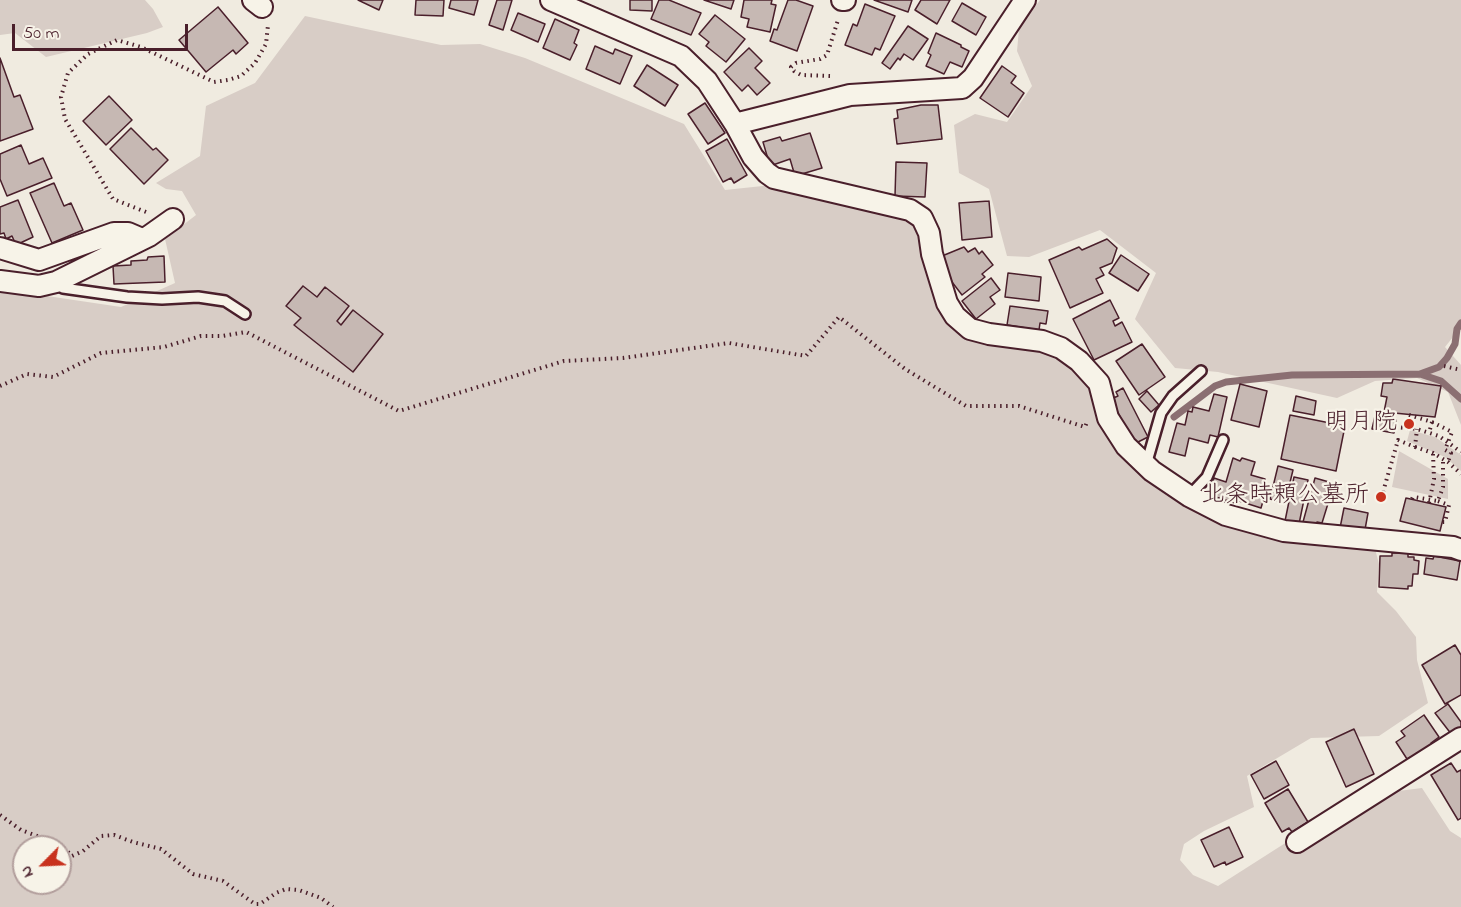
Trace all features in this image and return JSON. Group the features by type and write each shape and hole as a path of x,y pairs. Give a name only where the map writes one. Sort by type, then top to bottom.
{"street":[{"path":"551,0 595,9 681,56 707,81 753,157 774,178 910,210 922,218 929,233 932,254 946,303 955,316 970,328 989,334 1042,340 1061,348 1079,361 1099,383 1108,418 1126,446 1164,480 1189,496 1226,515 1284,531 1453,547 1461,550"},
{"path":"735,124 850,95 962,88 973,78 1025,0"},
{"path":"0,281 39,286 56,282 142,239 173,219"},
{"path":"0,248 39,260 114,233 128,233 142,239"},
{"path":"1297,842 1461,738"}],"lane":[{"path":"56,282 63,288 127,297 162,299 198,297 225,301 245,314"},
{"path":"1146,465 1161,412 1173,396 1201,371"},
{"path":"1189,496 1207,477 1223,440"}],"path":[{"path":"838,75 801,75 791,67 796,63 820,59 827,55 844,0"},
{"path":"173,219 138,210 113,199 65,119 61,97 68,73 88,54 117,40 141,46 214,82 241,76 255,63 266,44 268,24 257,4"},
{"path":"0,386 27,374 53,377 101,353 164,347 201,336 222,336 246,332 399,411 564,361 623,358 729,344 806,356 839,317 904,369 966,406 1019,406 1085,426 1090,411 1108,418"},
{"path":"1444,366 1461,370"},
{"path":"1409,415 1432,422 1452,432 1445,450 1451,453 1445,461 1443,487 1438,501"},
{"path":"1429,433 1432,422"},
{"path":"1395,427 1417,429 1429,433 1448,441 1461,452"},
{"path":"1414,447 1417,429"},
{"path":"1383,492 1398,440 1433,453 1461,474"},
{"path":"1429,501 1434,479 1433,453"},
{"path":"1412,499 1413,497 1438,501 1449,505 1445,522 1442,522"},
{"path":"0,815 21,830 51,841 72,856 83,851 101,836 114,835 161,849 193,874 223,881 255,904 261,904 285,889 299,890 321,898 333,907"}],"shaded area":[{"path":"0,0 145,0 163,27 147,33 46,57 15,33 0,35"},
{"path":"1040,0 1461,0 1461,327 1445,347 1461,365 1461,425 1448,392 1417,378 1375,381 1337,398 1218,372 1175,368 1135,319 1156,273 1100,230 1029,257 1007,256 989,189 959,173 954,125 975,114 1007,122 1032,86 1017,51 1019,29"},
{"path":"305,16 441,45 480,44 525,58 684,124 725,190 772,185 895,215 912,223 920,234 933,294 949,324 1033,346 1062,358 1081,374 1102,416 1203,511 1241,530 1315,540 1373,541 1379,564 1377,592 1396,611 1416,637 1417,660 1428,703 1379,736 1311,738 1247,776 1254,807 1204,831 1184,844 1180,860 1193,875 1218,886 1359,796 1422,788 1450,831 1461,838 1461,907 0,907 0,289 121,307 175,283 165,239 196,215 182,191 166,189 156,183 200,156 206,106 255,83"},
{"path":"1410,430 1435,437 1461,455 1461,471 1445,457 1407,441"},
{"path":"1399,451 1448,479 1448,499 1392,487"}],"building":[{"path":"358,0 383,0 379,10"},
{"path":"416,0 444,0 443,16 415,15"},
{"path":"451,0 478,0 474,15 449,8"},
{"path":"497,0 512,0 503,30 489,25"},
{"path":"630,0 652,0 652,11 630,10"},
{"path":"659,0 669,0 701,13 691,35 651,19"},
{"path":"704,0 734,0 731,9"},
{"path":"744,0 772,0 771,4 776,5 770,32 747,27 749,19 741,17"},
{"path":"788,0 796,0 813,6 797,51 770,41 774,29 777,30"},
{"path":"874,0 912,0 908,12"},
{"path":"921,0 950,0 937,24 915,10"},
{"path":"962,3 986,17 976,35 952,21"},
{"path":"865,4 895,16 880,50 875,48 872,55 845,45 853,24 857,26"},
{"path":"218,7 248,43 236,54 233,50 206,72 179,40"},
{"path":"518,13 545,24 538,42 511,30"},
{"path":"715,15 745,39 726,62 706,46 709,42 699,34"},
{"path":"555,19 579,30 574,43 577,45 570,60 543,48"},
{"path":"908,26 928,39 913,60 904,54 890,69 882,63"},
{"path":"936,33 969,51 962,67 950,62 944,74 926,66 931,55 928,53"},
{"path":"595,46 613,54 615,49 632,56 620,84 586,69"},
{"path":"749,48 762,61 755,68 770,83 757,95 748,85 742,91 724,72"},
{"path":"0,58 14,97 20,95 33,129 0,141"},
{"path":"647,65 678,85 665,106 634,86"},
{"path":"1002,66 1016,76 1011,83 1024,93 1008,117 980,98"},
{"path":"109,96 132,120 106,145 83,121"},
{"path":"705,103 725,133 708,144 688,114"},
{"path":"921,105 938,105 942,139 897,144 894,119 898,118 897,110"},
{"path":"131,128 153,150 156,148 168,160 144,184 110,149"},
{"path":"810,133 822,168 795,176 790,159 770,166 763,142 780,137 782,141"},
{"path":"727,139 747,175 734,183 731,178 723,182 706,151"},
{"path":"21,145 29,164 43,158 52,178 7,196 0,179 0,154"},
{"path":"896,162 927,163 925,197 895,196"},
{"path":"54,183 64,206 71,203 83,230 52,243 30,193"},
{"path":"18,200 33,237 16,245 12,236 6,239 4,233 0,234 0,207"},
{"path":"989,201 992,237 962,240 959,203"},
{"path":"1107,239 1117,248 1112,263 1100,268 1104,275 1096,279 1103,293 1070,308 1049,260 1079,247 1082,250"},
{"path":"964,247 968,252 975,248 979,254 982,251 993,265 982,274 985,277 962,295 952,282 942,256"},
{"path":"1121,255 1149,274 1138,291 1109,273"},
{"path":"164,256 165,282 114,284 113,266 131,265 131,261"},
{"path":"1008,273 1041,277 1039,301 1005,297"},
{"path":"991,278 1000,290 990,297 995,304 976,319 962,301"},
{"path":"303,286 317,297 325,287 349,306 337,321 341,325 353,310 383,334 353,372 294,325 301,318 286,306"},
{"path":"1110,300 1119,318 1113,321 1115,326 1122,322 1132,342 1094,360 1073,319"},
{"path":"1010,306 1048,311 1046,324 1040,323 1039,330 1007,325"},
{"path":"1142,344 1165,377 1139,395 1116,361"},
{"path":"1393,379 1441,386 1435,417 1384,412 1387,397 1381,396 1383,383 1392,383"},
{"path":"1240,384 1267,391 1259,427 1231,420"},
{"path":"1123,388 1148,437 1134,444 1111,399 1118,396 1116,392"},
{"path":"1147,391 1159,405 1151,412 1139,399"},
{"path":"1214,394 1227,397 1218,437 1210,435 1208,443 1189,438 1185,456 1169,452 1177,423 1185,425 1188,411 1192,412 1193,407 1209,411"},
{"path":"1296,396 1316,401 1314,415 1293,411"},
{"path":"1290,415 1345,426 1336,471 1281,459"},
{"path":"1375,416 1396,420 1394,433 1372,429"},
{"path":"1233,458 1255,462 1251,475 1265,479 1262,490 1266,491 1261,508 1209,495 1214,478 1226,482"},
{"path":"1278,466 1293,470 1285,503 1270,499"},
{"path":"1294,477 1308,480 1299,524 1285,521"},
{"path":"1315,478 1329,482 1325,496 1330,497 1322,523 1317,522 1316,526 1303,522"},
{"path":"1406,498 1446,507 1440,531 1400,521"},
{"path":"1344,508 1368,513 1364,535 1339,533"},
{"path":"1392,553 1408,553 1408,557 1414,557 1414,560 1419,561 1418,574 1413,574 1412,586 1408,586 1408,589 1379,587 1380,556 1392,556"},
{"path":"1434,556 1460,561 1457,580 1424,574 1426,558 1433,559"},
{"path":"1455,645 1461,655 1461,695 1445,704 1422,665"},
{"path":"1448,704 1461,722 1461,729 1452,735 1435,713"},
{"path":"1424,715 1439,737 1431,743 1435,748 1415,762 1411,757 1407,759 1396,742 1405,736 1401,731"},
{"path":"1354,729 1374,774 1346,787 1326,742"},
{"path":"1276,761 1289,785 1264,799 1251,775"},
{"path":"1451,763 1457,772 1461,770 1461,818 1458,820 1431,775"},
{"path":"1288,789 1308,822 1292,832 1289,828 1282,832 1265,803"},
{"path":"1229,827 1243,857 1226,865 1225,862 1214,867 1201,840"}],"waterway":[{"path":"1420,374 1439,367 1447,358 1455,344 1457,329 1461,323"},
{"path":"1174,417 1215,386 1226,382 1292,375 1420,374 1441,381 1461,399"}],"place":[{"name":"明月院","path":"1409,424"},
{"name":"北条時頼公墓所","path":"1381,497"}]}
